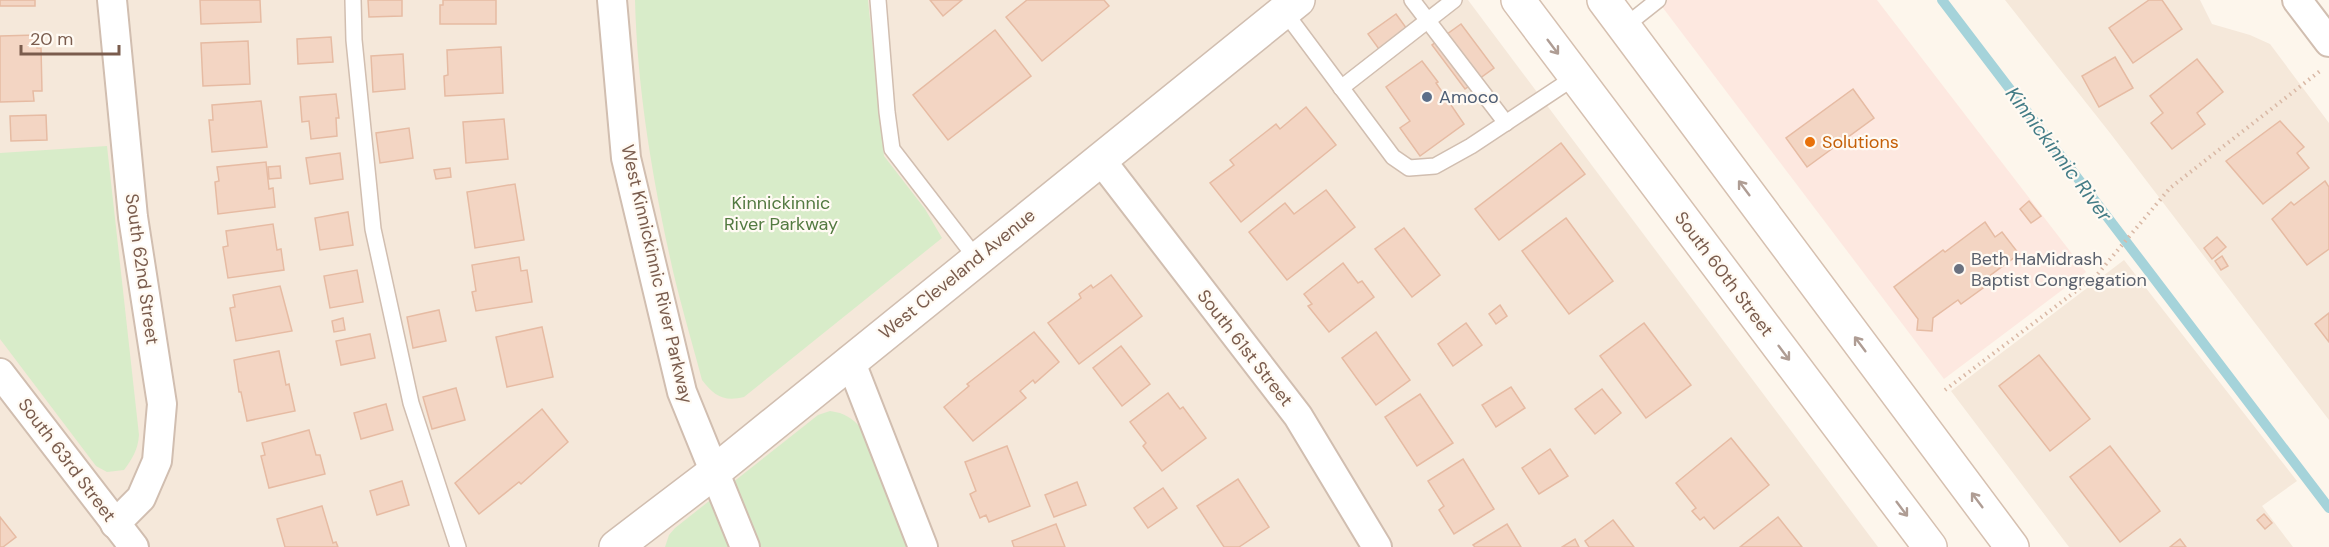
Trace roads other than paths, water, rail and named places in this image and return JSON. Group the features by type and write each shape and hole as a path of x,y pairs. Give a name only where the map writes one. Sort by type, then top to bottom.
{"main road":[{"name":"South 60th Street","path":"1518,0 1930,547"},
{"path":"1604,0 2012,547"},
{"name":"West Cleveland Avenue","path":"632,541 850,360 1291,6"}],"street":[{"name":"South 62nd Street","path":"112,0 133,217 162,404 157,461 141,498 115,524"},
{"name":"West Kinnickinnic River Parkway","path":"612,0 626,158 682,392 745,547"},
{"path":"2297,0 2329,42"},
{"name":"South 61st Street","path":"1100,159 1298,416 1377,547"},
{"path":"850,360 923,547"},
{"name":"South 63rd Street","path":"0,373 134,547"}],"lane":[{"path":"353,0 354,40 373,229 411,403 458,547"},
{"path":"878,0 892,149 976,258"},
{"path":"1412,0 1506,123"},
{"path":"1341,88 1454,0"},
{"path":"1624,27 1658,0"},
{"path":"1291,6 1341,88 1392,157 1409,168 1435,166 1506,123 1575,77"}],"waterway":[{"name":"Kinnickinnic River","path":"1942,0 2329,508"}],"place":[{"name":"Amoco","path":"1427,97"},
{"name":"Solutions","path":"1810,142"},
{"name":"Beth HaMidrash Baptist Congregation","path":"1959,269"}],"park label":[{"name":"Kinnickinnic River Parkway","path":"781,213"}]}
